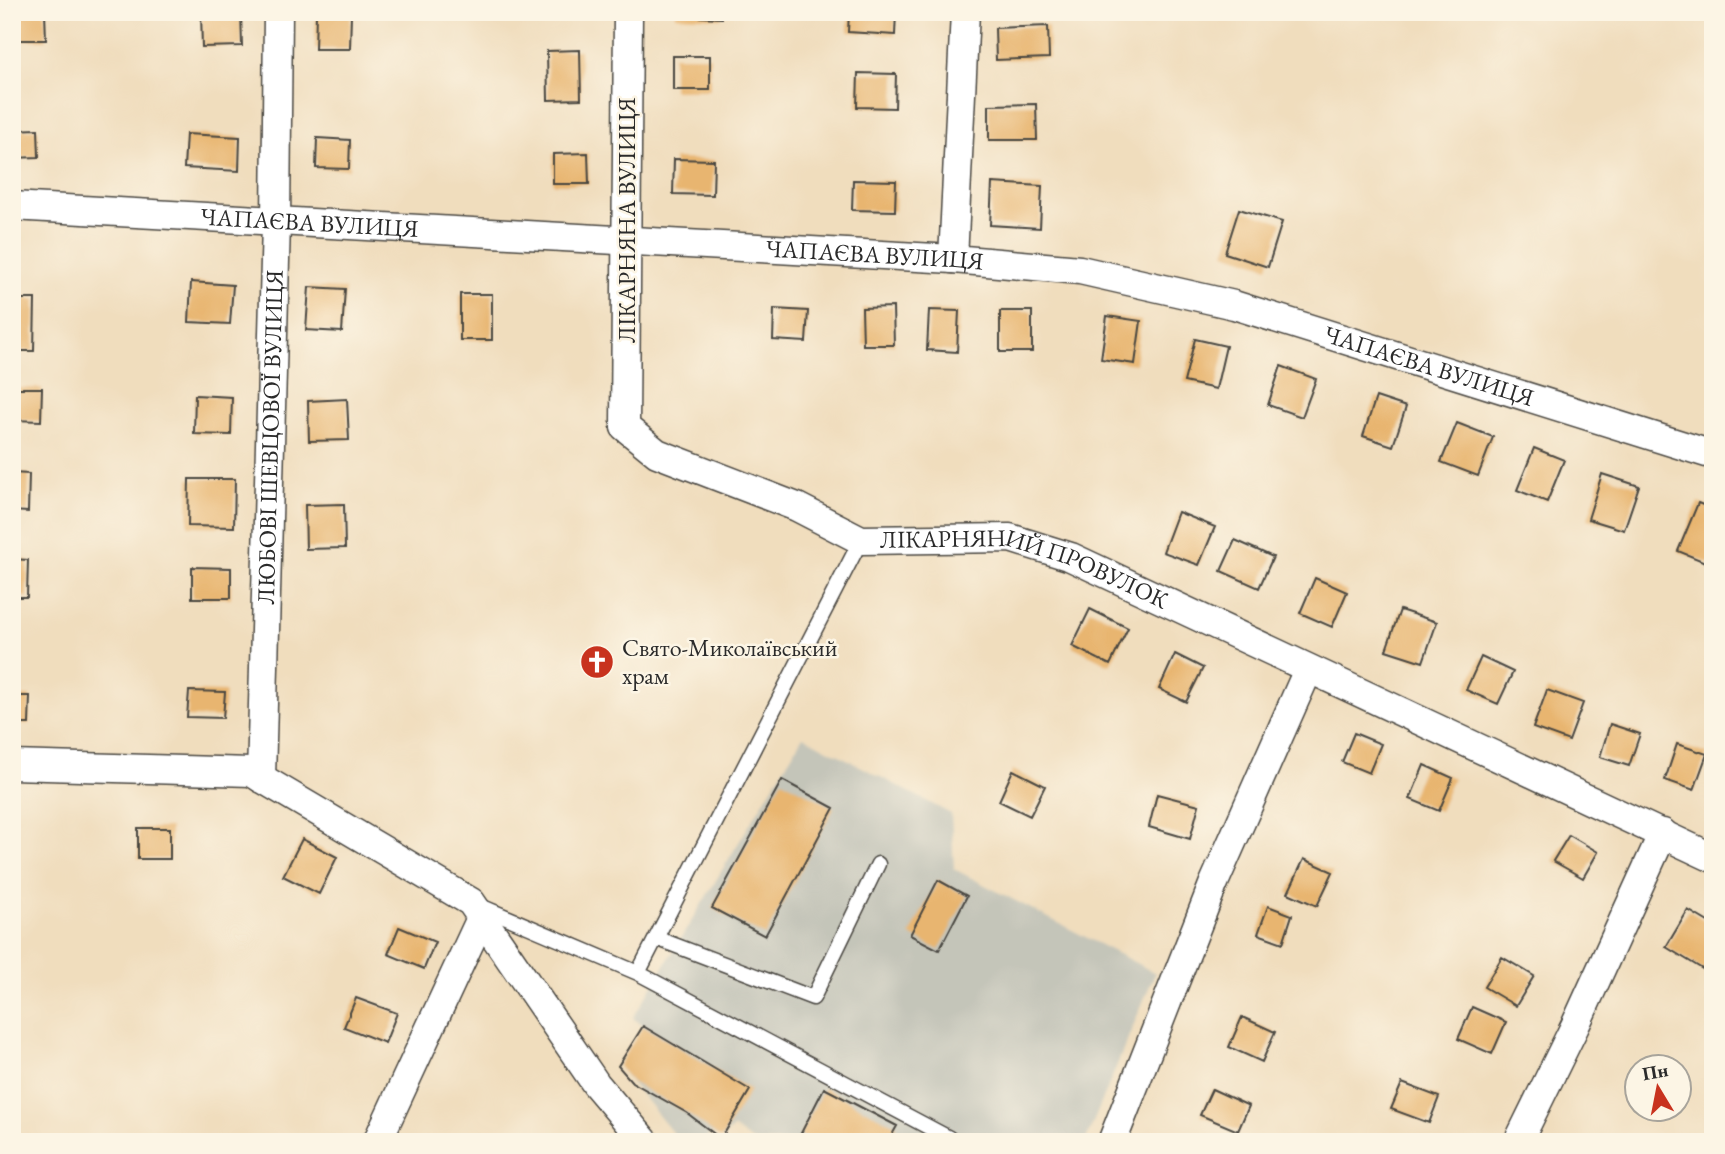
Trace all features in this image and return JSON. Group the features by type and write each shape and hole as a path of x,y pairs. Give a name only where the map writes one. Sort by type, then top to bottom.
{"street":[{"name":"ЛЮБОВІ ШЕВЦОВОЇ ВУЛИЦЯ","path":"261,778 278,12"},
{"name":"ЛІКАРНЯНА ВУЛИЦЯ","path":"625,427 628,12"},
{"path":"953,259 965,12"},
{"name":"ЧАПАЄВА ВУЛИЦЯ","path":"12,206 626,243 953,259 1080,270 1234,305 1713,455"},
{"name":"ЛІКАРНЯНИЙ ПРОВУЛОК","path":"625,427 657,453 797,507 861,541 1010,538 1071,557 1713,858"},
{"path":"1112,1142 1213,885 1308,670"},
{"path":"12,765 251,772 476,909 596,1084 645,1142"},
{"path":"1518,1142 1575,1026 1663,834"},
{"path":"377,1142 476,909"}],"lane":[{"path":"638,973 861,541"},
{"path":"656,938 813,998 878,864"},
{"path":"476,909 638,973 949,1138"}],"shaded area":[{"path":"803,736 951,814 954,869 1155,973 1085,1142 753,1142 733,1128 721,1139 711,1133 703,1142 680,1142 618,1066 643,1026 633,1018"}],"building":[{"path":"12,12 45,12 46,40 12,40"},
{"path":"201,12 241,12 242,46 202,47"},
{"path":"675,12 722,12 722,18 675,16"},
{"path":"849,12 896,12 895,35 848,32"},
{"path":"316,14 351,14 350,49 315,49"},
{"path":"1048,26 1049,58 996,60 995,28"},
{"path":"580,50 581,99 548,100 547,51"},
{"path":"673,56 710,56 710,90 673,90"},
{"path":"858,73 896,74 895,108 857,107"},
{"path":"1036,104 1037,140 989,140 989,105"},
{"path":"38,129 39,157 12,158 12,130"},
{"path":"186,134 240,137 239,171 184,168"},
{"path":"317,138 350,140 349,169 316,168"},
{"path":"588,153 589,184 553,184 553,154"},
{"path":"674,159 714,160 713,195 673,194"},
{"path":"853,180 896,181 895,211 852,210"},
{"path":"992,183 1042,186 1040,228 990,225"},
{"path":"1239,209 1282,222 1268,267 1225,253"},
{"path":"191,282 233,285 230,324 189,322"},
{"path":"309,287 345,289 342,332 306,330"},
{"path":"460,294 492,294 492,340 460,340"},
{"path":"12,299 35,299 34,351 12,351"},
{"path":"893,307 894,345 863,345 862,308"},
{"path":"774,309 808,311 806,342 773,340"},
{"path":"929,310 959,311 957,352 927,350"},
{"path":"1000,311 1032,311 1032,352 1000,352"},
{"path":"1107,316 1141,321 1135,364 1101,359"},
{"path":"1195,339 1226,346 1216,389 1184,382"},
{"path":"1281,366 1316,379 1302,417 1268,405"},
{"path":"12,388 42,388 41,421 12,420"},
{"path":"195,395 232,397 231,435 194,434"},
{"path":"1376,397 1406,407 1393,446 1363,436"},
{"path":"347,399 349,440 309,441 308,401"},
{"path":"1457,423 1493,437 1478,476 1441,462"},
{"path":"1534,448 1564,460 1547,502 1517,490"},
{"path":"12,473 29,474 28,512 12,511"},
{"path":"1602,474 1639,486 1624,530 1588,519"},
{"path":"189,479 235,479 234,527 188,526"},
{"path":"1698,503 1713,509 1713,556 1710,564 1678,551"},
{"path":"344,504 345,548 306,549 305,505"},
{"path":"1178,512 1215,527 1199,565 1163,552"},
{"path":"1235,540 1273,557 1259,588 1221,571"},
{"path":"12,559 28,560 27,597 12,597"},
{"path":"192,567 231,568 231,598 192,598"},
{"path":"1315,578 1347,592 1332,627 1300,613"},
{"path":"1090,609 1128,628 1110,665 1072,646"},
{"path":"1400,610 1437,622 1423,662 1386,650"},
{"path":"1175,654 1203,668 1186,702 1159,689"},
{"path":"1481,657 1513,672 1498,704 1466,690"},
{"path":"1547,690 1583,703 1569,741 1533,728"},
{"path":"189,691 225,692 223,718 187,717"},
{"path":"12,696 30,696 29,724 12,724"},
{"path":"1610,724 1640,734 1629,766 1600,757"},
{"path":"1354,733 1381,744 1369,773 1342,762"},
{"path":"1677,744 1707,754 1694,790 1665,780"},
{"path":"1424,765 1453,778 1439,811 1410,799"},
{"path":"1013,770 1045,786 1030,816 999,801"},
{"path":"782,780 834,808 765,936 712,908"},
{"path":"1157,794 1199,805 1190,839 1149,827"},
{"path":"138,828 170,828 170,859 138,859"},
{"path":"1569,835 1598,852 1583,878 1553,861"},
{"path":"302,839 337,857 319,894 283,876"},
{"path":"1304,859 1333,872 1317,906 1288,893"},
{"path":"938,880 967,896 939,950 910,935"},
{"path":"1268,906 1292,915 1283,943 1258,934"},
{"path":"1688,910 1713,925 1713,967 1709,973 1666,947"},
{"path":"399,927 435,942 424,969 388,954"},
{"path":"1502,957 1534,976 1516,1006 1484,987"},
{"path":"356,998 397,1013 385,1043 344,1027"},
{"path":"1472,1007 1506,1022 1492,1054 1458,1039"},
{"path":"1242,1017 1275,1032 1262,1062 1229,1047"},
{"path":"643,1026 750,1090 721,1139 687,1113 632,1082 618,1066"},
{"path":"1402,1083 1439,1097 1429,1123 1391,1109"},
{"path":"824,1088 897,1126 888,1142 813,1142 800,1135"},
{"path":"1212,1089 1249,1106 1238,1131 1200,1115"}],"place":[{"name":"Свято-Миколаївський храм","path":"597,662"}]}
